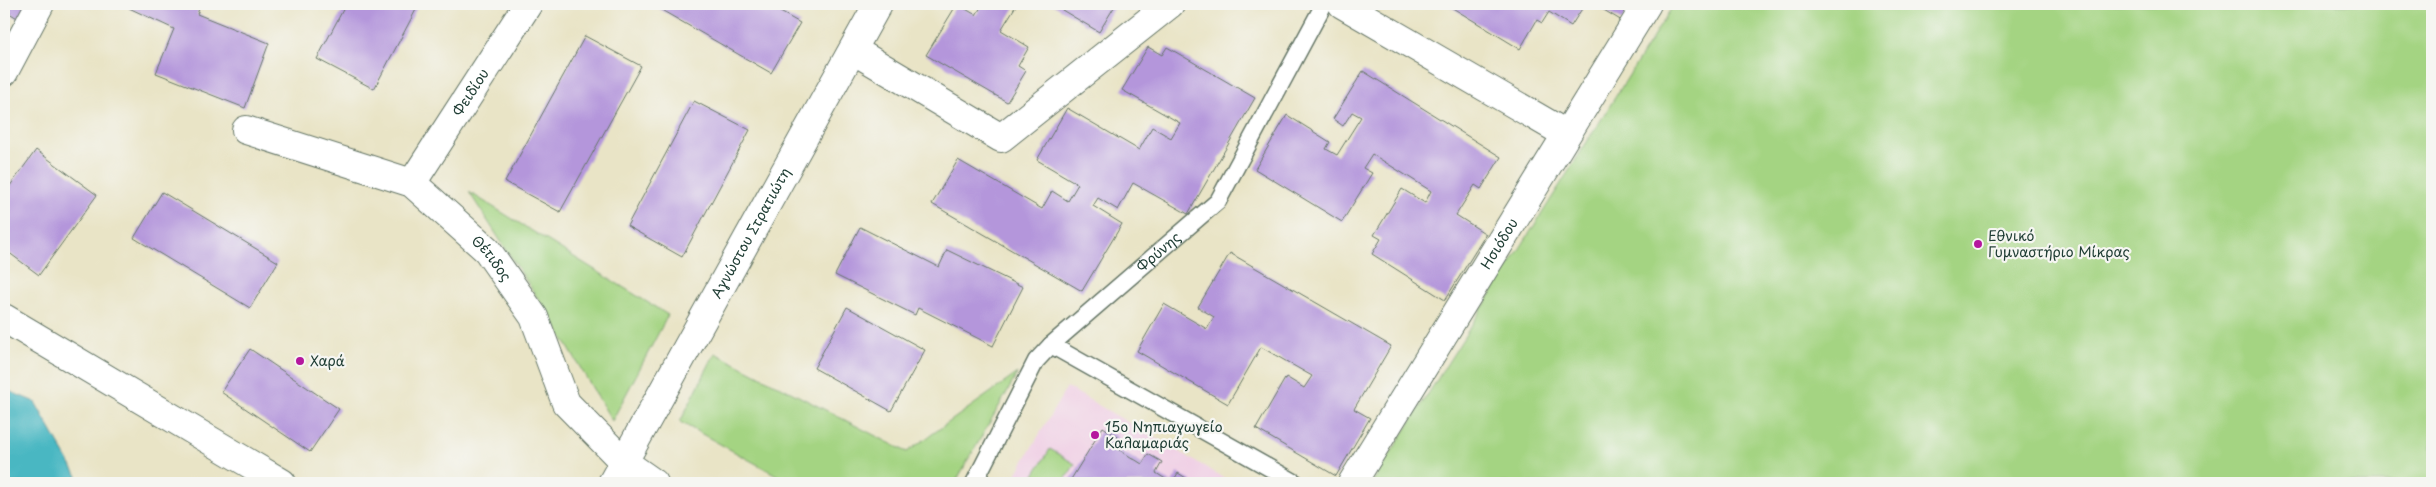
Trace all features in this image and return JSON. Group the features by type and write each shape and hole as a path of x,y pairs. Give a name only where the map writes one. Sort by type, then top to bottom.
{"street":[{"path":"4,72 40,4"},
{"name":"Φειδίου","path":"412,183 528,4"},
{"name":"Αγνώστου Στρατιώτη","path":"618,473 878,4"},
{"path":"853,50 1001,138 1170,4"},
{"path":"1342,4 1566,134"},
{"name":"Ησιόδου","path":"1352,483 1647,4"},
{"name":"Θέτιδος","path":"246,130 412,183 487,250 534,317 566,404 618,473 654,483"},
{"path":"4,318 282,483"}],"lane":[{"name":"Φρύνης","path":"974,483 1036,361 1051,345 1218,201 1324,4"},
{"path":"1051,345 1296,483"}],"shaded area":[{"name":"15ο Νηπιαγωγείο Καλαμαριάς","path":"1067,387 1233,483 1011,483"}],"green space":[{"name":"Εθνικό Γυμναστήριο Μίκρας","path":"1674,4 2432,4 2432,483 1372,483"},
{"path":"469,192 668,315 612,421 555,325"},
{"path":"715,353 907,452 1018,373 955,483 791,483 680,422"},
{"path":"1050,449 1075,464 1063,483 1029,483"}],"water":[{"path":"4,389 35,402 81,483 4,483"}],"building":[{"path":"4,4 39,4 29,25 4,10"},
{"path":"131,4 201,4 197,14 269,43 245,108 156,73 174,29 129,8"},
{"path":"346,4 419,4 374,89 317,59"},
{"path":"651,4 766,4 800,23 771,73"},
{"path":"957,4 976,15 983,4 1017,4 1001,30 1029,47 1018,66 1026,71 1007,102 926,55"},
{"path":"1052,4 1116,4 1099,32"},
{"path":"1446,4 1585,4 1571,26 1549,12 1542,23 1537,20 1520,49"},
{"path":"1594,4 1633,4 1622,21"},
{"path":"585,36 641,66 560,212 505,182"},
{"path":"1148,47 1162,55 1167,47 1255,98 1188,214 1133,183 1118,210 1098,198 1093,206 1122,224 1082,291 932,204 958,160 1042,209 1052,191 1068,201 1078,184 1037,160 1067,108 1139,150 1152,127 1171,138 1180,123 1122,90"},
{"path":"1363,71 1501,157 1481,189 1475,185 1456,215 1486,234 1445,300 1372,254 1381,239 1374,235 1402,189 1425,203 1431,191 1372,154 1363,168 1372,173 1342,222 1255,169 1287,115 1330,142 1326,149 1337,155 1361,117 1352,112 1343,126 1333,119"},
{"path":"694,101 750,130 682,257 627,226"},
{"path":"36,150 97,195 39,275 4,249 4,194"},
{"path":"162,192 278,262 250,308 134,238"},
{"path":"860,227 939,267 947,250 1023,287 993,346 918,308 915,315 835,275"},
{"path":"1230,253 1391,346 1354,409 1370,418 1336,476 1256,429 1286,377 1304,388 1312,376 1261,347 1228,404 1137,351 1164,304 1207,329 1214,317 1198,307"},
{"path":"847,307 925,350 891,411 814,368"},
{"path":"250,349 339,409 310,452 221,392"},
{"path":"1103,427 1118,437 1113,446 1142,464 1148,454 1162,462 1156,473 1172,483 1074,483 1070,481"},
{"path":"1178,473 1191,481 1190,483 1172,483"}],"place":[{"name":"Εθνικό Γυμναστήριο Μίκρας","path":"1978,244"},
{"name":"Χαρά","path":"300,361"},
{"name":"15ο Νηπιαγωγείο Καλαμαριάς","path":"1095,435"}]}
